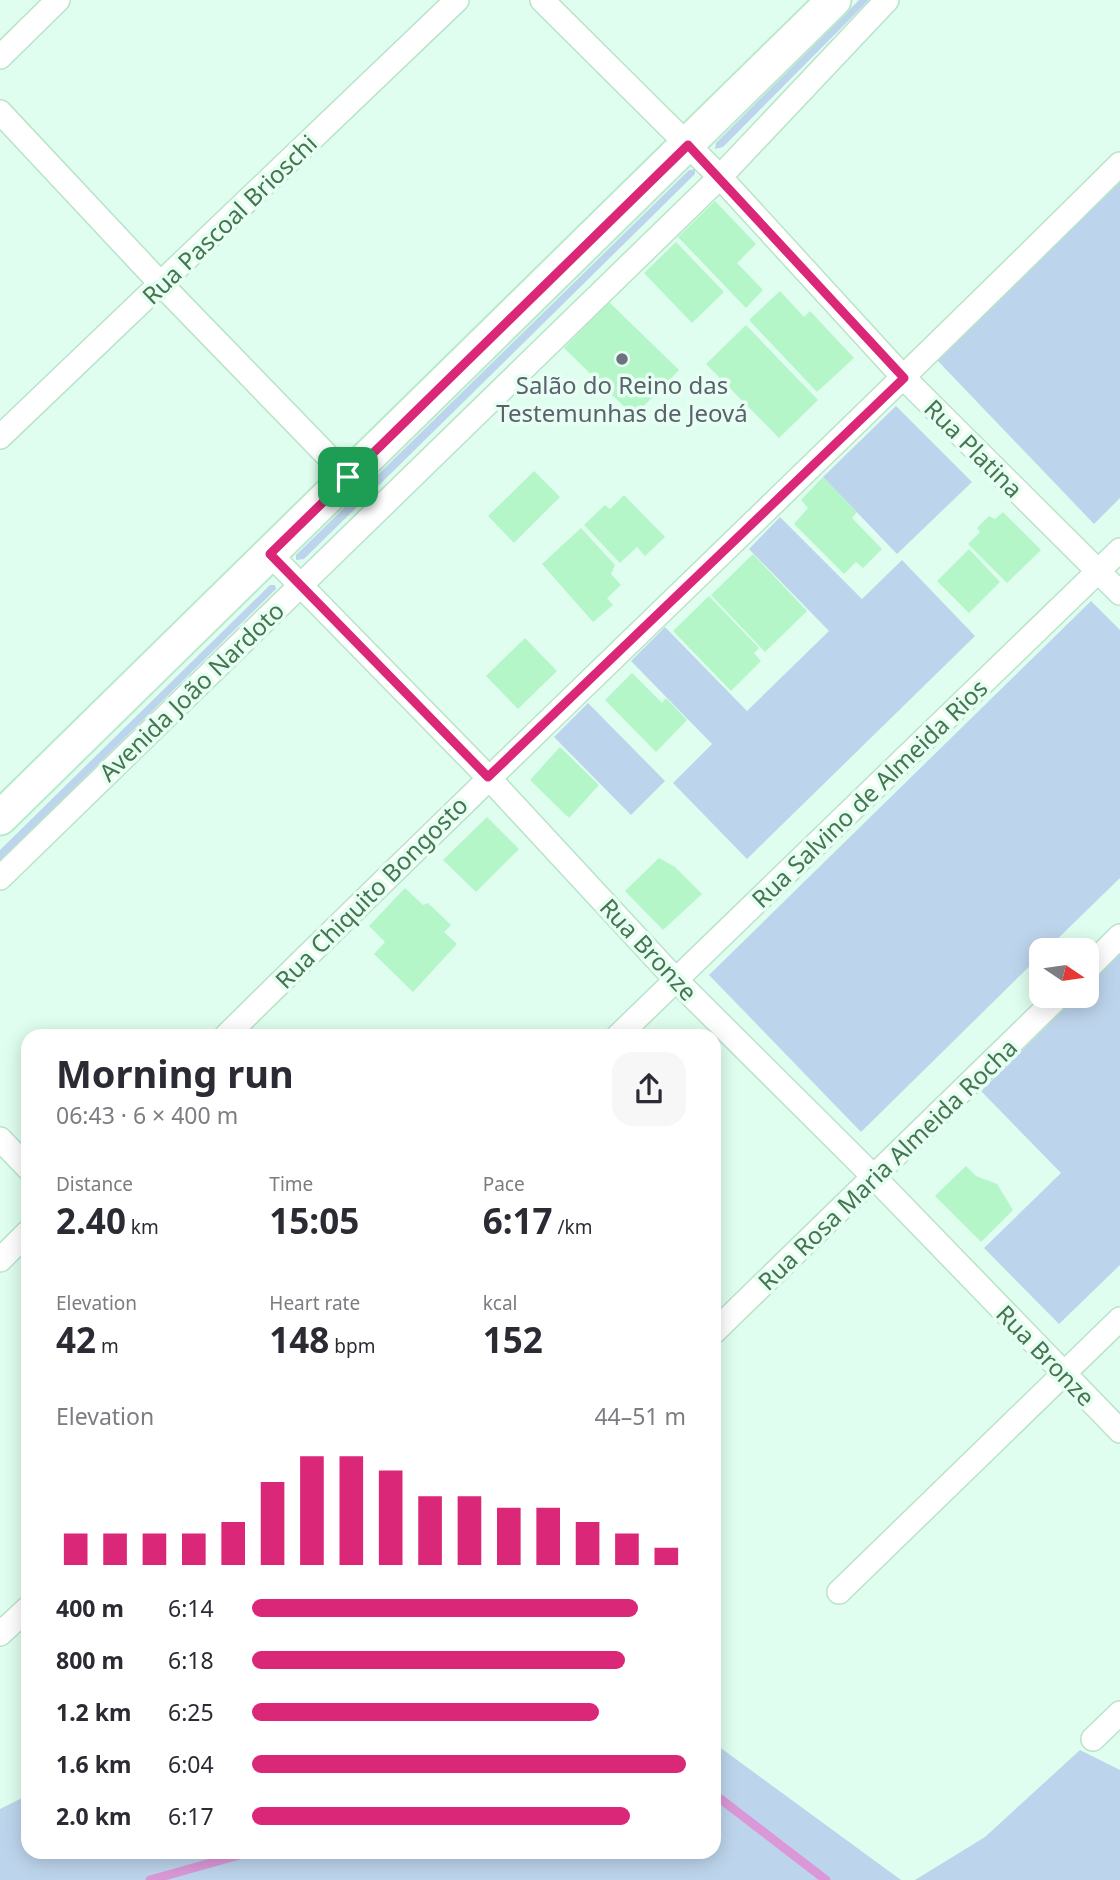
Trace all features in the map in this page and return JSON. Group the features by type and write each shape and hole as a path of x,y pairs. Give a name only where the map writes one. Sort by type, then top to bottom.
{"street":[{"path":"0,57 58,0"},
{"name":"Rua Pascoal Brioschi","path":"0,437 457,0"},
{"name":"Rua Platina","path":"542,0 720,177 904,378 1120,593"},
{"name":"Avenida João Nardoto","path":"2,811 270,554 688,145 811,15 834,0"},
{"name":"Avenida João Nardoto","path":"0,878 720,177 887,0"},
{"path":"0,112 161,284 348,477"},
{"name":"Rua Chiquito Bongosto","path":"233,1029 488,777 904,378 1120,164"},
{"name":"Rua Salvino de Almeida Rios","path":"625,1029 1120,550"},
{"name":"Rua Bronze","path":"270,554 488,777 676,980 874,1177 1120,1431"},
{"path":"1099,957 1120,936"},
{"name":"Rua Rosa Maria Almeida Rocha","path":"721,1325 1047,1008"},
{"path":"0,1139 21,1161"},
{"path":"0,1260 21,1239"},
{"path":"839,1592 1120,1319"},
{"path":"0,1634 21,1614"},
{"path":"1093,1739 1120,1713"}],"shaded area":[{"path":"859,0 869,0 723,147 715,149 716,143"},
{"path":"695,169 695,174 304,559 296,560 296,555 689,170"},
{"path":"1120,182 1120,498 1094,524 936,359"},
{"path":"896,406 972,482 897,554 823,477"},
{"path":"780,517 862,599 902,560 975,636 747,859 673,783 712,744 631,661 665,627 747,711 829,631 749,549"},
{"path":"270,585 275,585 276,589 0,861 0,850"},
{"path":"1091,601 1120,630 1120,878 1058,938 1029,938 1029,967 861,1132 709,975"},
{"path":"588,703 665,781 631,815 554,737"},
{"path":"1120,953 1120,1265 1059,1324 984,1248 1061,1173 981,1091 1065,1008 1099,1008 1099,974"},
{"path":"721,1748 901,1880 0,1880 0,1809 21,1798 21,1859 721,1859"},
{"path":"1080,1750 1120,1770 1120,1880 915,1880 985,1837"}],"building":[{"path":"715,201 756,244 737,263 763,290 746,308 678,237"},
{"path":"676,242 724,292 692,323 644,273"},
{"path":"780,291 804,317 810,311 854,358 817,392 749,320"},
{"name":"Salão do Reino das Testemunhas de Jeová","path":"609,302 679,370 634,416 564,348"},
{"path":"746,325 818,400 779,438 706,364"},
{"path":"534,471 560,497 514,543 488,516"},
{"path":"823,477 857,512 852,518 882,549 863,568 856,562 844,574 794,524 808,508 801,500"},
{"path":"624,495 665,537 645,556 637,547 620,563 584,525 605,505 610,509"},
{"path":"1003,512 1041,550 1007,583 968,544 980,532 977,528 989,516 995,519"},
{"path":"581,528 615,565 611,574 621,585 607,598 613,605 593,622 542,564"},
{"path":"969,549 1000,582 969,613 937,581"},
{"path":"753,554 807,611 765,652 711,595"},
{"path":"709,596 759,648 754,653 761,661 731,691 673,631"},
{"path":"525,638 557,671 518,709 486,676"},
{"path":"632,673 662,703 666,698 687,720 656,752 605,700"},
{"path":"560,747 599,785 569,818 530,780"},
{"path":"487,817 519,849 476,892 443,860"},
{"path":"659,858 675,867 702,894 663,930 625,891"},
{"path":"405,888 423,905 428,903 451,925 444,932 457,944 413,992 374,954 385,942 369,926"},
{"path":"966,1166 976,1176 997,1184 1013,1210 981,1242 935,1196"}],"waterway":[{"path":"721,1799 826,1880"},
{"path":"150,1880 225,1859"}],"place":[{"name":"Salão do Reino das Testemunhas de Jeová","path":"622,359"}],"route":[{"path":"688,145 904,378 488,777 270,554 348,477 688,145"}]}
